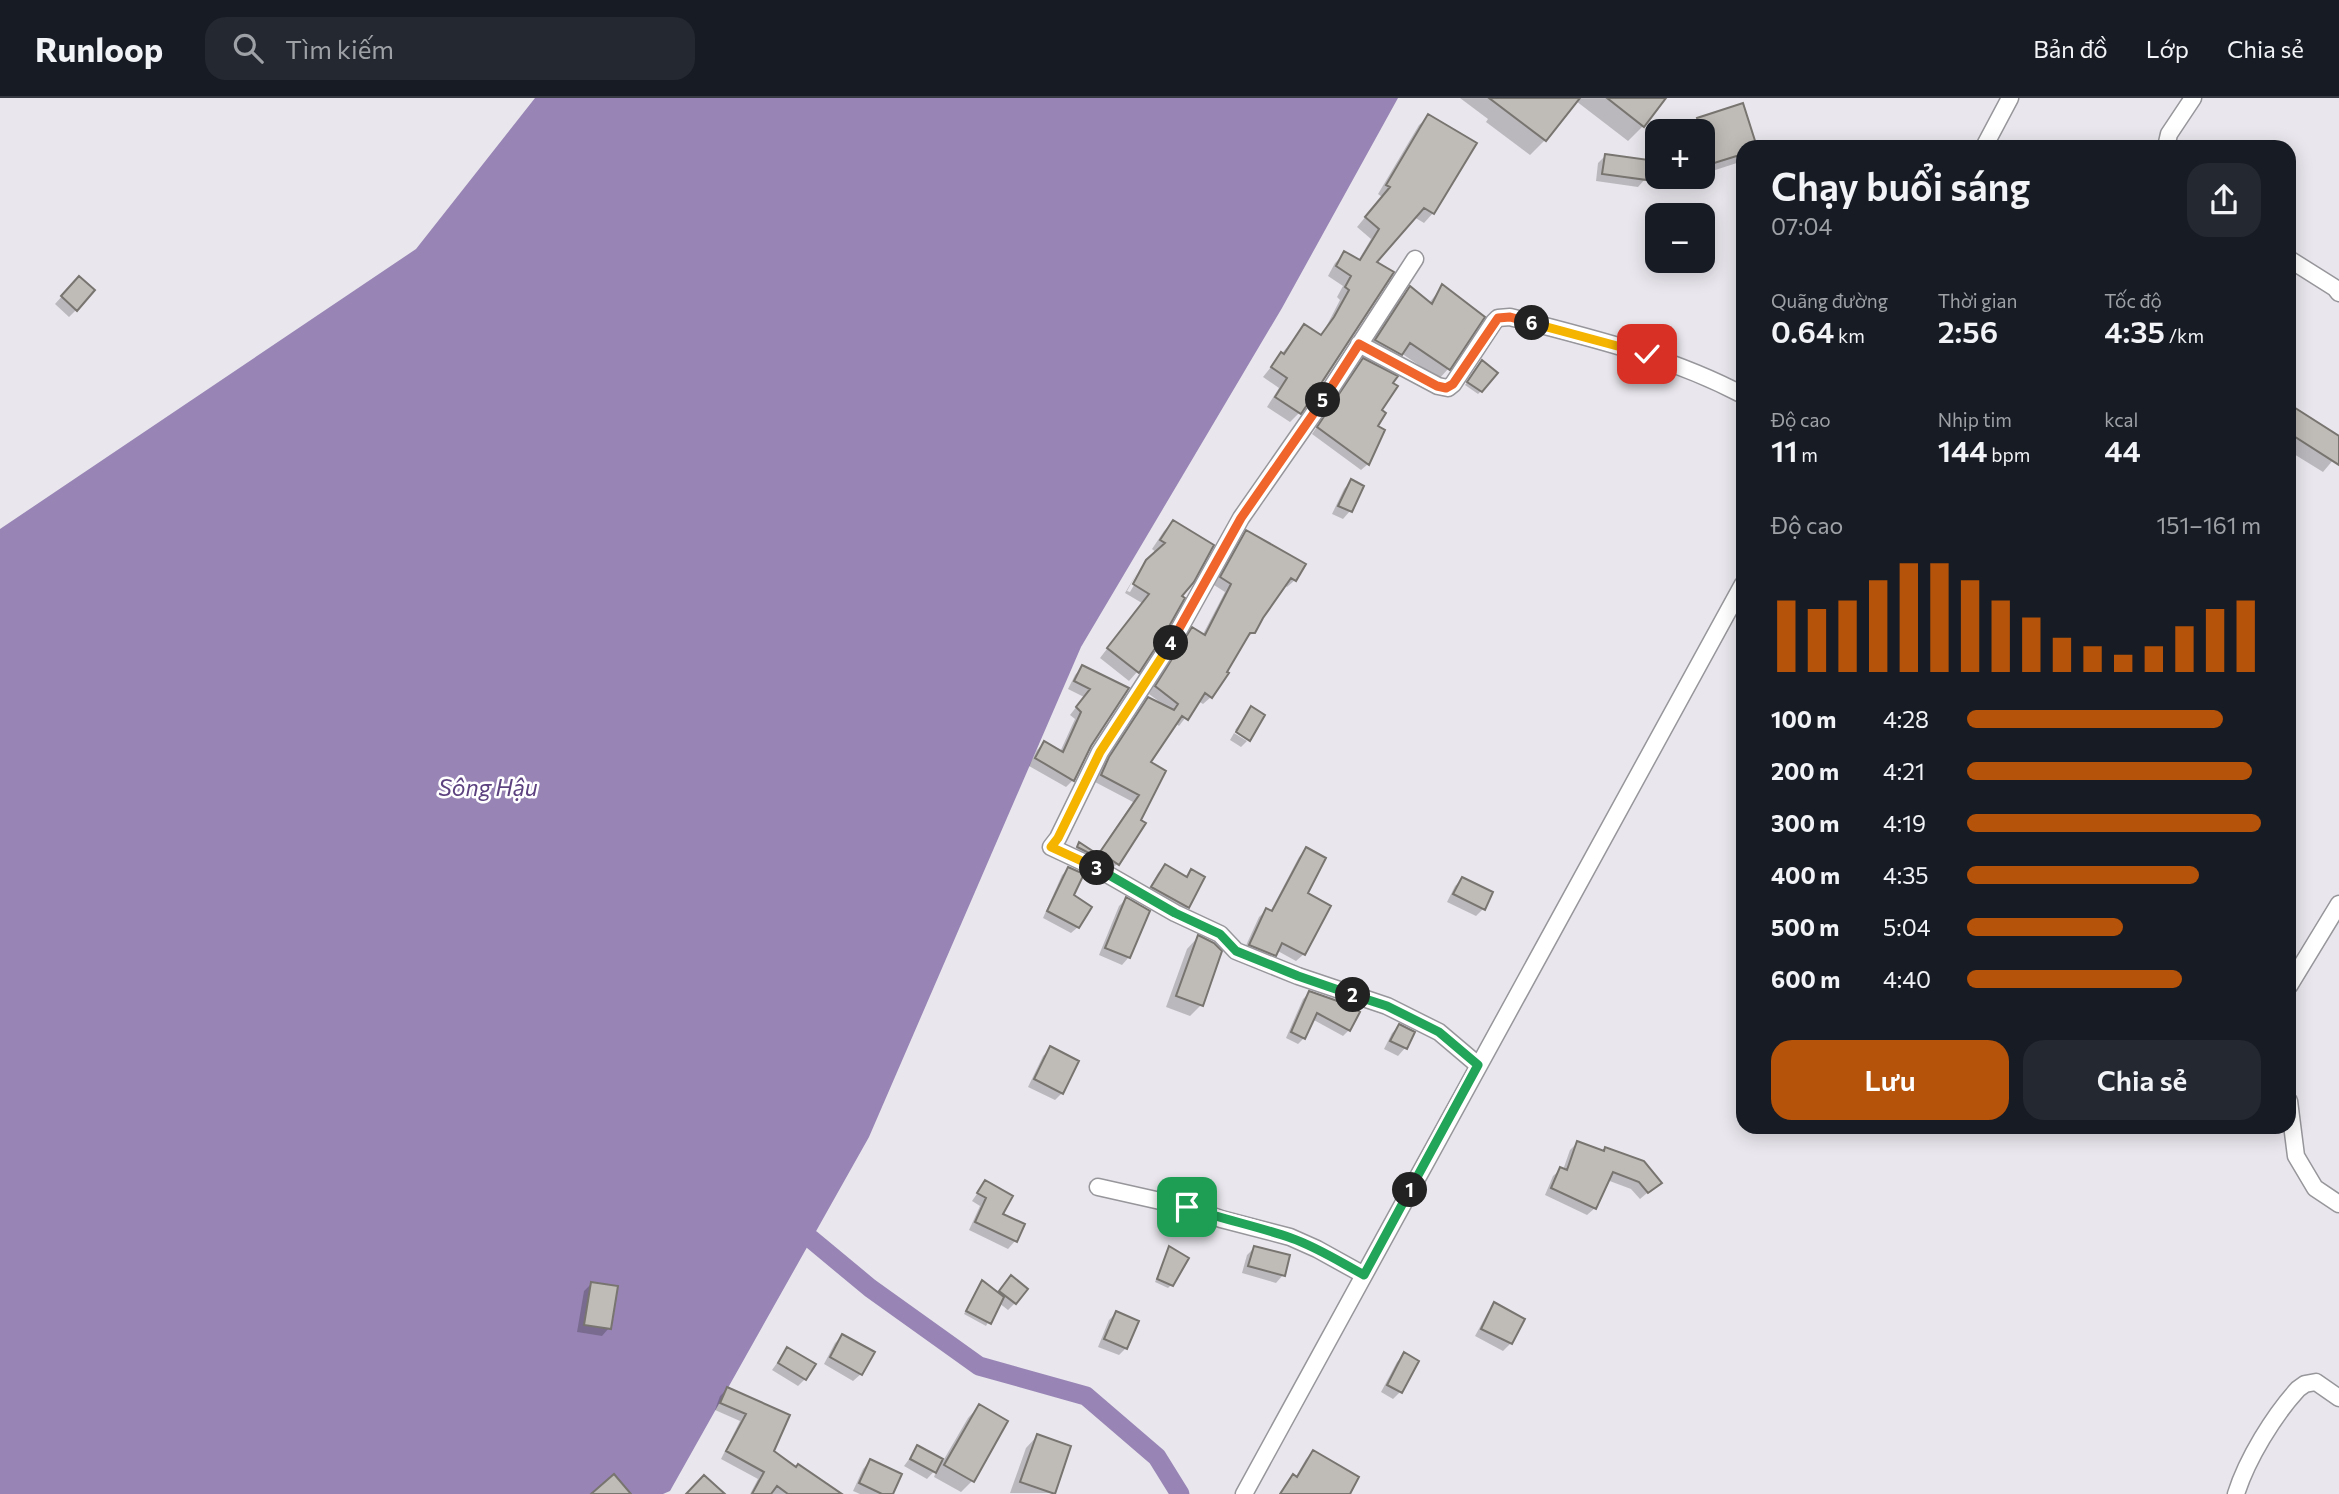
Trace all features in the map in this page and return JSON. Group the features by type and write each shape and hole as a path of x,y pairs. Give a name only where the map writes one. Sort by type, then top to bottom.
{"street":[{"path":"1987,140 2010,98"},
{"path":"2168,140 2193,98"},
{"path":"1415,259 1326,396 1241,518 1176,635 1100,752 1051,847 1220,934 1236,951 1298,976 1387,1006 1439,1032 1478,1065"},
{"path":"2296,263 2339,293"},
{"path":"1359,344 1437,386 1446,388 1453,384 1494,322 1498,318 1510,317 1647,354 1694,370 1736,391"},
{"path":"1244,1494 1736,597"},
{"path":"2296,976 2334,921 2339,904"},
{"path":"2293,1134 2296,1156 2315,1188 2339,1204"},
{"path":"1098,1186 1187,1207 1290,1237 1364,1275"},
{"path":"2236,1494 2239,1482 2264,1436 2298,1389 2305,1384 2316,1382 2339,1398"}],"water":[{"name":"Sông Hậu","path":"535,98 1398,98 1282,308 1081,647 869,1137 670,1491 663,1494 0,1494 0,529 416,249"}],"building":[{"path":"1489,98 1580,98 1546,141"},
{"path":"1607,98 1666,98 1650,119 1645,119 1644,127"},
{"path":"1743,103 1755,140 1736,140 1736,156 1715,163 1715,119 1697,119"},
{"path":"1428,114 1477,143 1434,214 1424,208 1377,262 1394,272 1301,414 1275,397 1287,378 1271,367 1281,352 1284,354 1304,324 1321,335 1334,317 1349,290 1345,287 1351,276 1336,266 1344,251 1360,260 1379,229 1365,217 1390,187 1386,185"},
{"path":"1605,154 1645,159 1645,180 1602,174"},
{"path":"79,276 95,290 77,311 61,296"},
{"path":"1442,284 1485,317 1450,370 1410,343 1402,355 1375,340 1410,286 1432,304"},
{"path":"1363,358 1398,376 1393,383 1398,386 1382,410 1386,413 1378,426 1385,430 1369,465 1317,427"},
{"path":"1482,360 1498,373 1482,392 1467,382"},
{"path":"2296,408 2339,436 2339,465 2296,437"},
{"path":"1351,479 1364,486 1352,512 1338,506"},
{"path":"1173,520 1214,545 1194,582 1182,596 1185,598 1167,630 1139,673 1107,648 1149,594 1133,584 1146,560 1165,543 1160,540"},
{"path":"1246,530 1306,564 1296,581 1291,578 1255,633 1250,633 1212,698 1205,693 1188,720 1182,716 1151,762 1166,771 1141,820 1146,823 1119,865 1100,852 1139,795 1101,775 1109,757 1148,697 1174,710 1178,704 1155,686 1192,627 1205,635 1231,584 1220,577"},
{"path":"1082,665 1129,688 1091,746 1074,781 1035,758 1044,741 1063,752 1081,712 1076,707 1090,689 1074,681"},
{"path":"1251,706 1265,715 1250,741 1236,732"},
{"path":"1079,842 1097,854 1095,856 1077,847"},
{"path":"1306,847 1326,858 1308,893 1331,906 1305,955 1282,943 1276,956 1249,945 1266,908 1272,911"},
{"path":"1165,864 1187,877 1191,869 1205,877 1189,908 1151,887"},
{"path":"1068,867 1084,874 1074,895 1092,907 1079,928 1047,911"},
{"path":"1462,877 1493,892 1485,910 1453,894"},
{"path":"1126,897 1150,911 1130,958 1105,948"},
{"path":"1198,935 1214,943 1222,951 1203,1006 1176,996"},
{"path":"1309,991 1360,1012 1350,1031 1317,1013 1305,1039 1291,1032"},
{"path":"1399,1024 1415,1032 1407,1049 1390,1041"},
{"path":"1050,1046 1079,1061 1063,1094 1034,1079"},
{"path":"1577,1141 1604,1151 1605,1147 1644,1161 1662,1183 1648,1193 1639,1182 1613,1172 1596,1209 1551,1188 1560,1167 1567,1170"},
{"path":"985,1180 1013,1196 1003,1214 1025,1224 1017,1242 975,1222 986,1198 977,1193"},
{"path":"1169,1246 1189,1258 1173,1286 1157,1279"},
{"path":"1254,1246 1290,1255 1285,1276 1248,1266"},
{"path":"1011,1275 1028,1289 1016,1304 999,1291"},
{"path":"982,1280 1004,1297 991,1324 966,1311"},
{"path":"591,1282 618,1286 611,1329 584,1325"},
{"path":"1494,1302 1525,1319 1512,1344 1481,1329"},
{"path":"1116,1311 1139,1321 1127,1349 1104,1339"},
{"path":"842,1334 875,1352 862,1375 830,1357"},
{"path":"787,1347 816,1364 806,1380 778,1363"},
{"path":"1404,1352 1419,1361 1402,1393 1387,1385"},
{"path":"727,1387 790,1415 774,1451 842,1494 788,1494 777,1486 771,1494 752,1494 764,1472 726,1451 746,1414 720,1403"},
{"path":"979,1404 1008,1421 974,1482 944,1465"},
{"path":"1037,1434 1071,1446 1055,1494 1020,1482"},
{"path":"917,1445 943,1459 936,1473 910,1459"},
{"path":"1313,1450 1359,1477 1350,1494 1280,1494 1293,1474 1297,1477"},
{"path":"870,1459 902,1474 893,1494 882,1494 859,1483"},
{"path":"614,1474 631,1494 591,1494"},
{"path":"704,1475 725,1494 686,1494"}],"waterway":[{"path":"811,1239 870,1288 979,1366 1086,1396 1157,1457 1180,1494"}],"route":[{"path":"1187,1207 1290,1237 1364,1275 1478,1065 1439,1032 1387,1006 1298,976 1236,951 1220,934 1051,847 1100,752 1176,635 1241,518 1359,344 1437,386 1446,388 1453,384 1494,322 1502,317 1647,354"}]}
